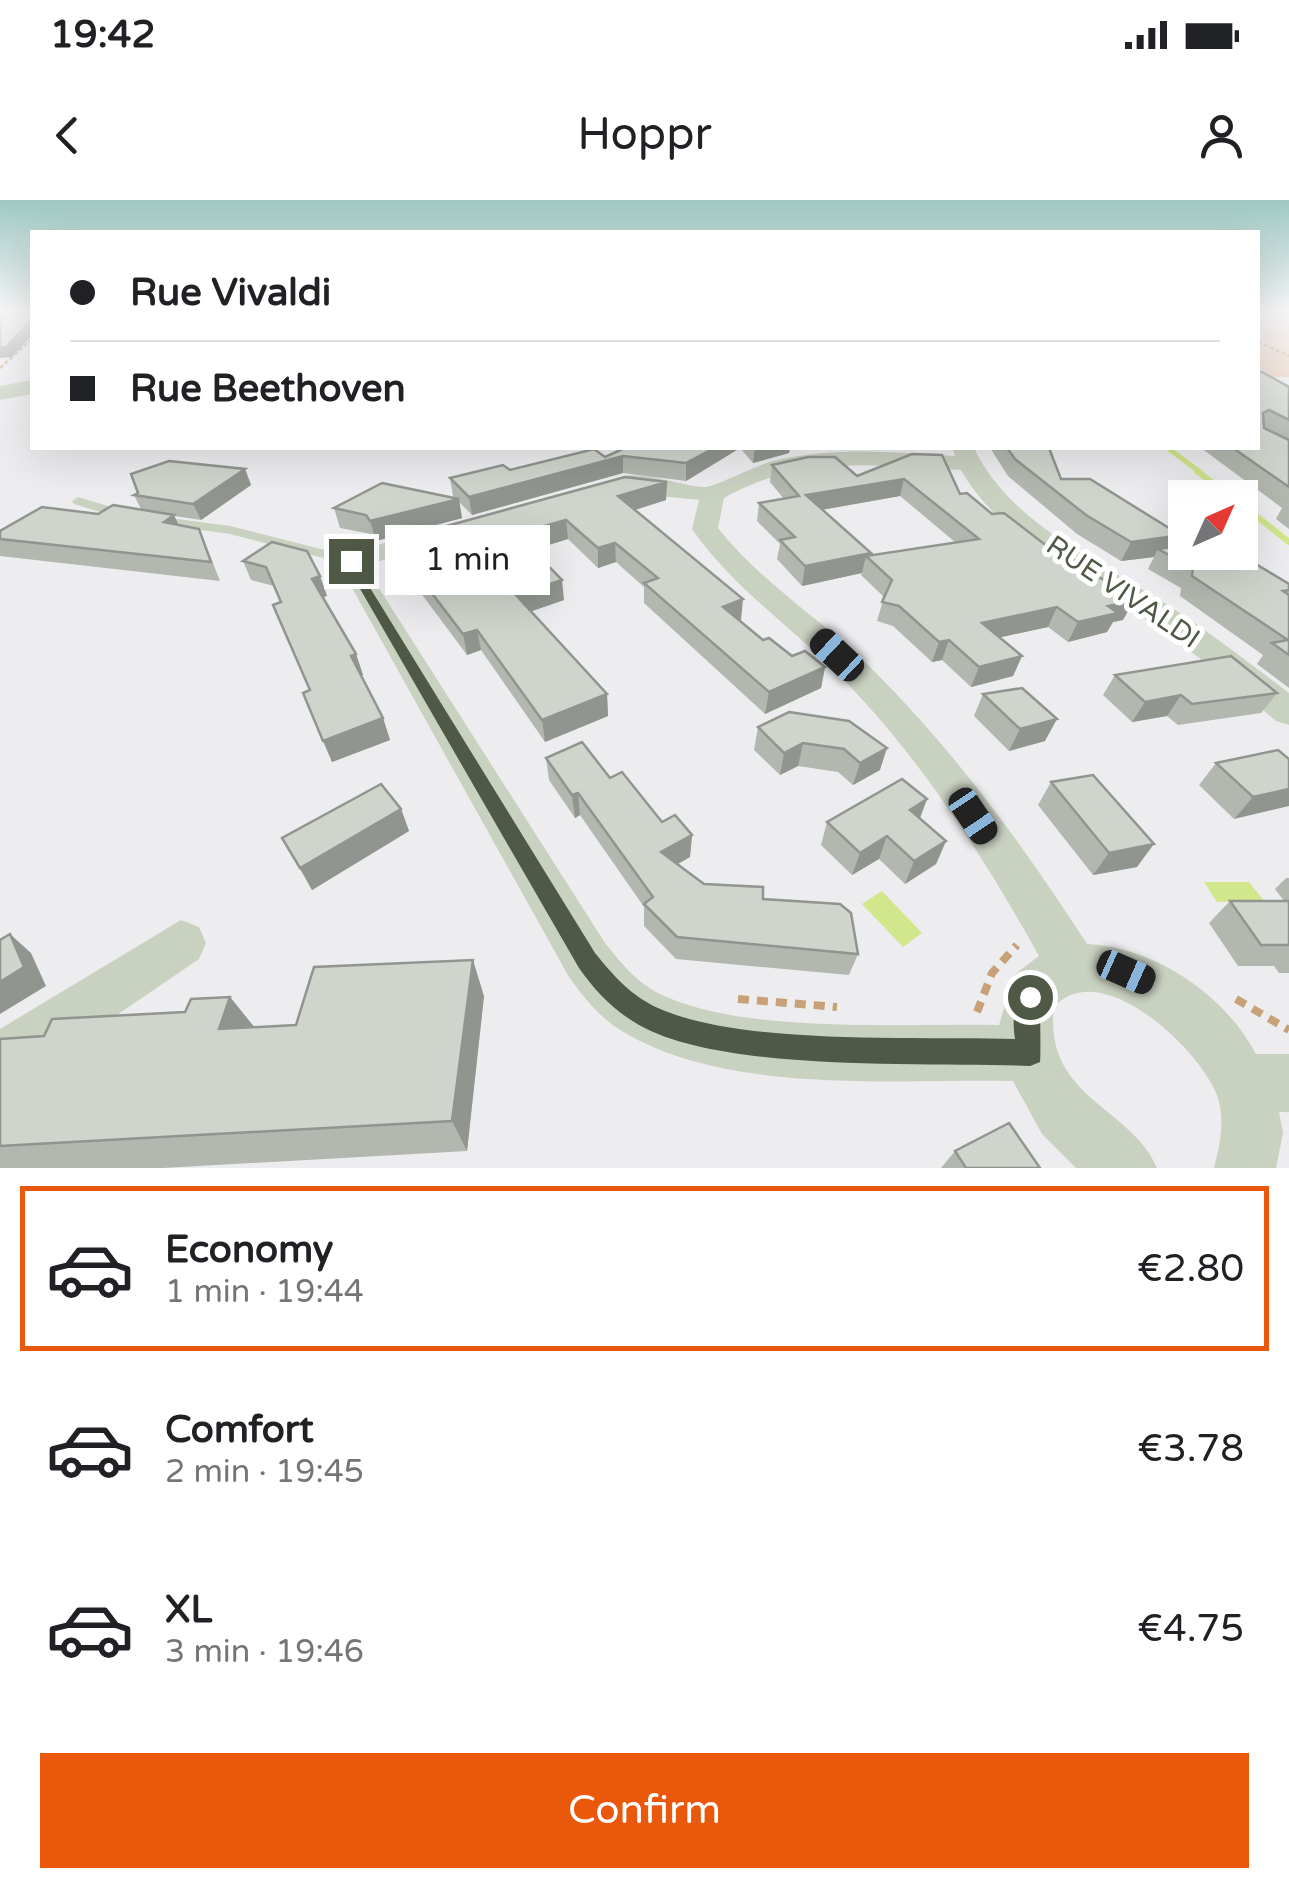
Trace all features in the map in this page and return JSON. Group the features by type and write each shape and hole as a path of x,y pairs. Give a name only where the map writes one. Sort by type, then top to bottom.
{"street":[{"path":"0,394 30,388"},
{"name":"RUE VIVALDI","path":"712,495 748,472 785,461 964,455 1005,509 1030,529 1172,622 1289,712"},
{"path":"588,494 634,483 712,495 705,529 727,562 783,605 864,680 954,788 1061,947 1162,988 1198,1013 1270,1083 1257,1152 1245,1168"},
{"path":"480,524 351,561 587,960 611,992 649,1017 702,1036 775,1045 1030,1053"},
{"path":"0,1062 181,943"},
{"path":"1061,947 1030,997 1024,1020 1030,1053 1038,1080 1061,1114 1126,1168"}],"lane":[{"path":"78,501 108,507 124,516 230,530 351,561"}],"path":[{"path":"975,1019 992,973 1026,935 1061,947"},
{"path":"1221,988 1289,1030"},
{"path":"736,998 856,1009"}],"shaded area":[{"path":"1260,356 1289,356 1289,377 1260,377"},
{"path":"1204,882 1249,882 1264,901 1217,902"},
{"path":"882,891 922,933 903,947 862,904"}],"building":[{"path":"1260,372 1289,387 1289,420 1269,410 1263,413 1264,428 1289,440 1289,487 1236,450 1260,450"},
{"path":"590,450 605,457 621,450 710,450 686,463 623,456 469,497 450,478 503,465 510,470"},
{"path":"1008,450 1050,450 1061,479 1090,479 1168,527 1168,537 1131,542 1086,515"},
{"path":"912,454 942,455 960,494 967,493 992,514 1004,513 1052,550 1057,549 1134,600 1108,606 1118,613 1078,622 1057,607 982,623 1022,656 979,667 949,640 939,642 899,606 882,602 892,580 866,556 979,539 904,479 806,495 871,553 805,566 780,540 795,537 759,503 799,496 772,465 808,457 835,457 857,476"},
{"path":"169,461 245,469 193,504 134,495 138,493 131,474"},
{"path":"625,477 667,482 618,496 743,599 723,607 763,640 769,638 792,656 805,651 825,667 769,692 644,583 658,578 615,543 598,548 566,520 517,534 562,580 516,595 607,694 542,720 477,630 463,634 392,541"},
{"path":"382,483 459,499 370,521 366,515 334,508"},
{"path":"113,505 174,515 164,522 199,529 211,562 0,539 0,531 42,507 98,514"},
{"path":"272,542 307,551 320,576 312,579 356,654 351,656 383,718 323,741 303,693 310,690 273,605 281,602 266,567 243,561"},
{"path":"1258,565 1289,584 1289,590 1283,591 1289,595 1289,655 1272,643 1288,640 1192,576 1193,570 1258,570"},
{"path":"1231,656 1277,693 1192,704 1181,695 1145,702 1115,675"},
{"path":"1022,688 1057,719 1020,729 983,694"},
{"path":"789,712 849,721 887,748 860,763 844,749 803,743 784,753 758,727"},
{"path":"582,742 610,778 622,772 662,822 675,815 692,835 661,852 704,884 763,887 763,899 840,904 851,913 858,954 677,937 644,904 653,897 578,793 572,795 546,758"},
{"path":"1278,750 1289,759 1289,789 1253,797 1216,763"},
{"path":"1093,775 1154,844 1109,853 1051,782"},
{"path":"902,779 927,799 910,810 946,841 914,861 887,836 860,853 827,822"},
{"path":"381,784 401,809 300,868 282,838"},
{"path":"1230,901 1289,901 1289,945 1261,945"},
{"path":"10,934 24,967 0,982 0,940"},
{"path":"473,960 452,1121 0,1146 0,1039 44,1036 52,1019 185,1012 191,999 230,997 219,1029 296,1025 314,967"},
{"path":"1009,1123 1040,1168 966,1168 955,1151"}],"waterway":[{"path":"1171,450 1201,473"},
{"path":"1197,471 1209,480"},
{"path":"1258,517 1289,542"}],"route":[{"path":"351,561 587,960 611,992 649,1017 702,1036 775,1045 1030,1053 1024,1020 1030,997"}]}
